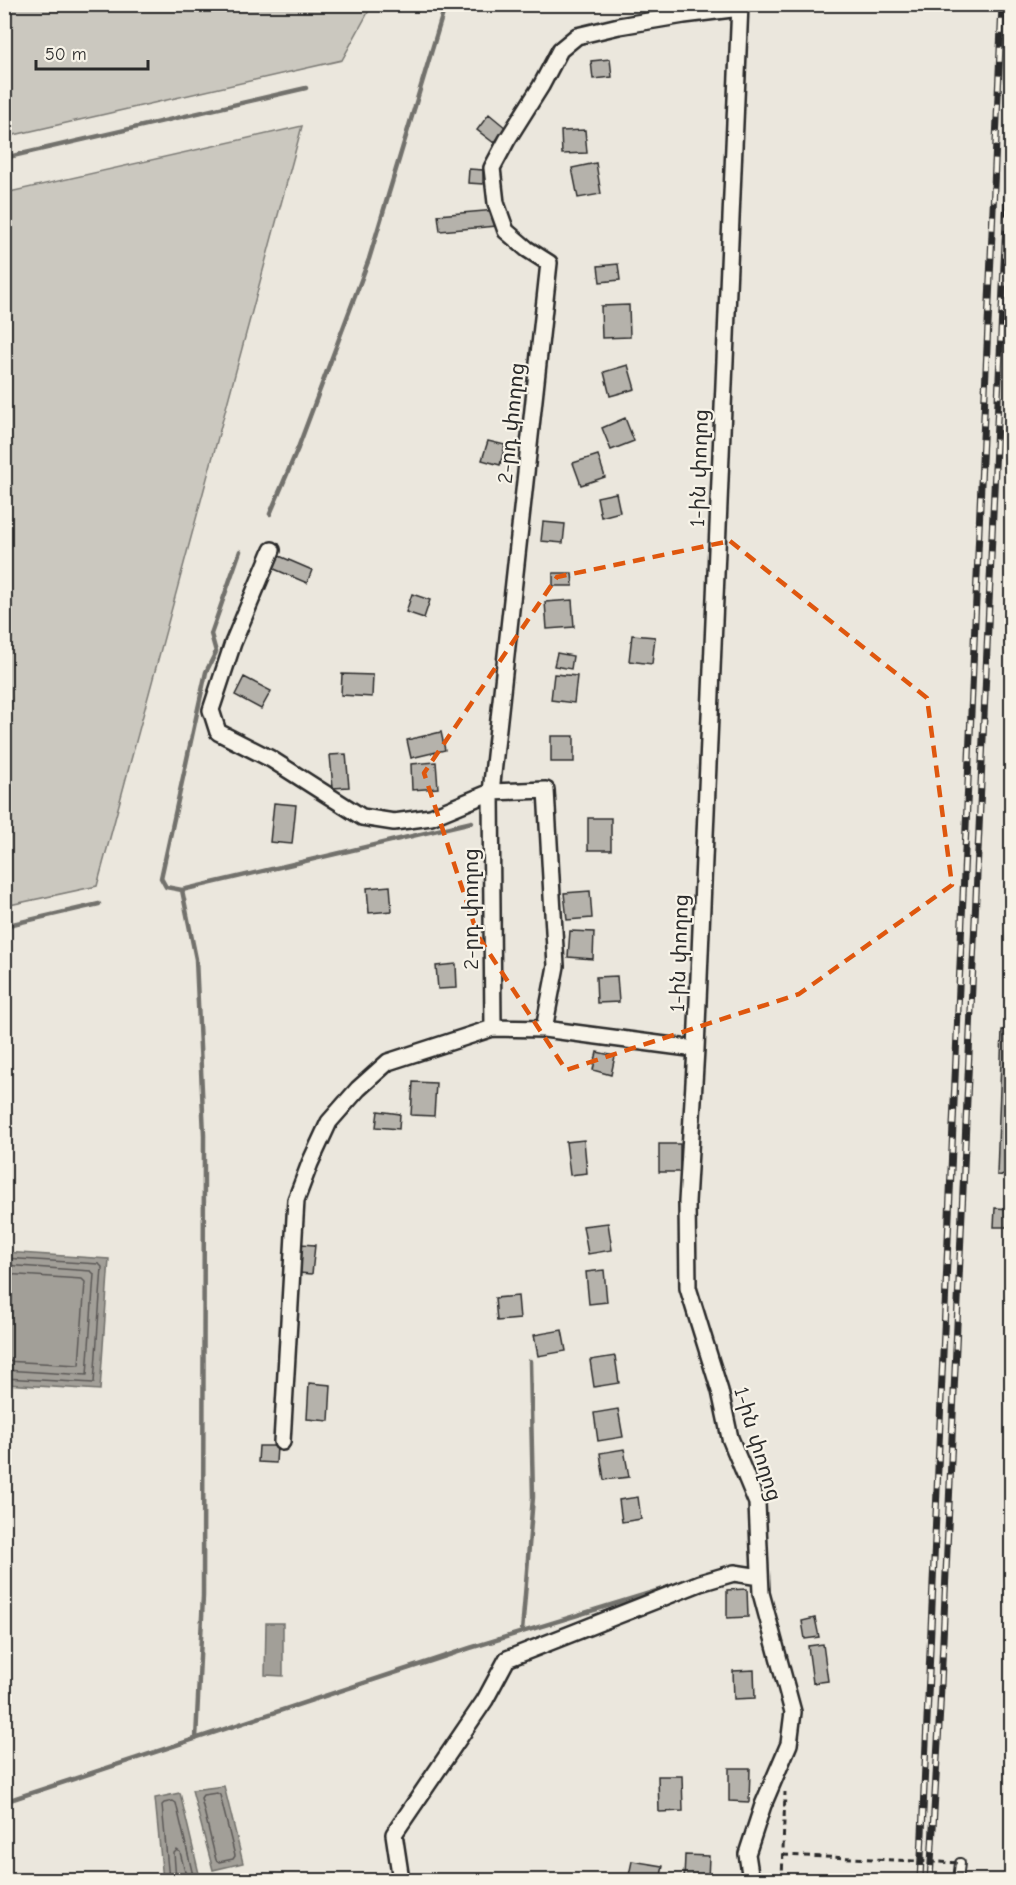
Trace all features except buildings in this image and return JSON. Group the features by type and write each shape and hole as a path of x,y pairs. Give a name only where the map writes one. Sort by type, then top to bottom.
{"street":[{"name":"2-րդ փողոց","path":"493,1028 491,792 549,263 527,249 506,231 496,203 492,168 560,50 578,36 619,26 740,7"},
{"name":"1-ին փողոց","path":"740,7 696,1049 687,1202 688,1288 720,1391 730,1438 757,1503 761,1593 793,1712 789,1744 763,1805 747,1854 751,1881"},
{"path":"272,550 233,643 211,710 218,732 271,759 362,817 394,822 431,817 491,792 546,790 556,966 544,1029"},
{"path":"282,1442 296,1200 329,1122 358,1089 388,1062 493,1028 544,1029 696,1049"},
{"path":"401,1881 394,1834 485,1700 507,1659 700,1583 734,1574 760,1577"}],"lane":[{"path":"958,1881 960,1863"}],"path":[{"path":"777,1772 785,1777 782,1881"},
{"path":"783,1855 960,1863"}],"highlighted area":[{"path":"730,541 927,698 952,885 799,994 566,1070 478,936 424,773 557,577"}],"shaded area":[{"path":"4,5 372,5 342,60 5,137"},
{"path":"302,126 97,886 5,906 5,193"}],"water":[{"path":"4,1252 109,1259 100,1390 5,1384"},
{"path":"266,1623 283,1623 283,1676 265,1675"},
{"path":"224,1786 243,1863 213,1870 192,1790"},
{"path":"180,1793 200,1878 163,1880 155,1798"}],"waterway":[{"path":"270,514 298,448 369,259 443,13 448,4"},
{"path":"4,158 306,88"},
{"path":"240,551 211,634 216,652 206,672 161,878 166,887 182,890 472,822"},
{"path":"182,890 196,959 204,1135 203,1596 196,1739"},
{"path":"4,926 99,904"},
{"path":"522,1632 533,1497 530,1361"},
{"path":"4,1802 470,1648 676,1585"}],"railway":[{"path":"920,1880 1002,4"},
{"path":"930,1880 940,1708 1012,85"}]}
